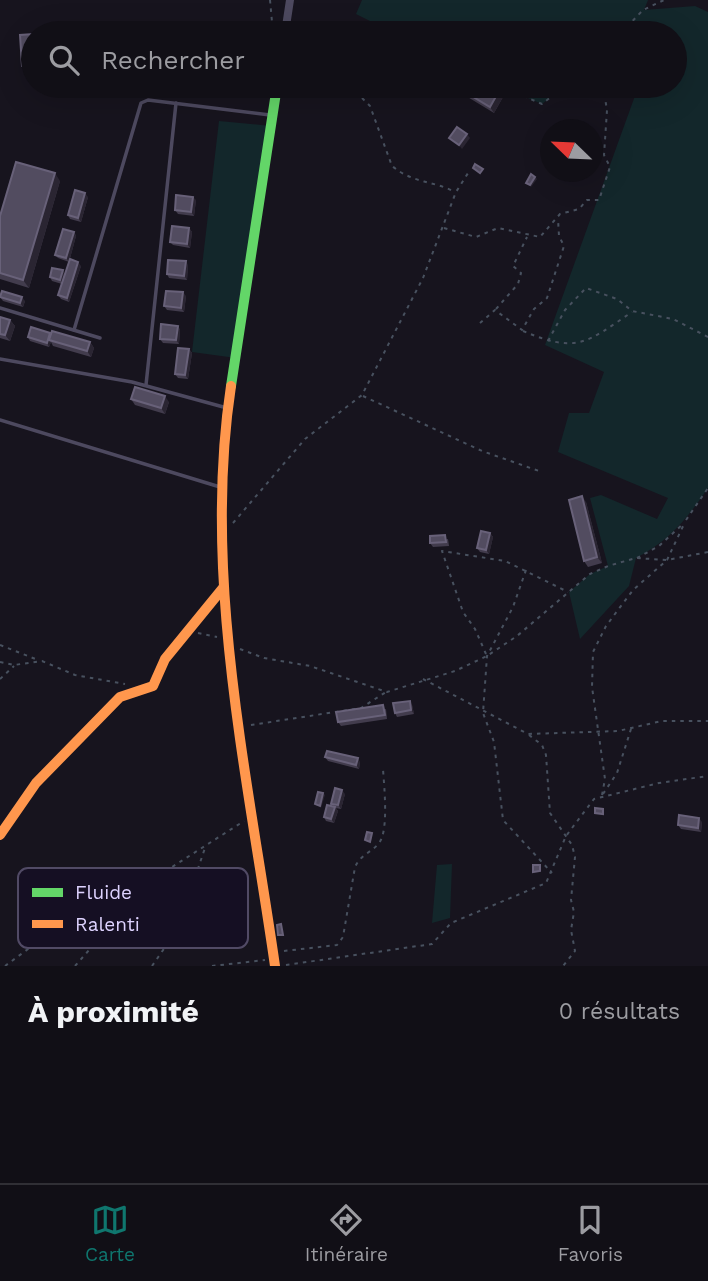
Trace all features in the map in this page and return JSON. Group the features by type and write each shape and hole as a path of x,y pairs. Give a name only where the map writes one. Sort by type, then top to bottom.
{"street":[{"path":"287,21 290,0"},
{"path":"275,98 228,408 222,488 222,535 223,588 230,644 276,961"},
{"path":"0,835 20,804 52,765 87,734 120,696 139,688 153,686 165,659 223,588"}],"lane":[{"path":"74,330 136,112 141,103 148,100 272,115"},
{"path":"146,385 176,103"},
{"path":"0,308 100,338"},
{"path":"0,359 146,385 228,408"},
{"path":"2,421 222,488"}],"path":[{"path":"270,0 272,21"},
{"path":"657,5 658,0"},
{"path":"632,21 643,10 664,0"},
{"path":"363,98 370,106 392,166 423,184 437,183 456,192"},
{"path":"528,98 542,104 550,98"},
{"path":"442,227 476,237 498,228 540,237 558,218 579,209 587,200 599,200 610,167 604,155 607,110 605,98"},
{"path":"222,535 305,439 362,395 423,278 456,192 470,170"},
{"path":"522,330 534,309 547,298 564,246 559,236 558,218"},
{"path":"480,323 518,284 521,273 513,266 527,236"},
{"path":"548,341 565,310 586,288 617,299 632,311 673,319 708,337"},
{"path":"495,310 522,330 548,341 577,345 632,311"},
{"path":"362,395 482,451 539,471"},
{"path":"602,795 605,779 592,687 593,652 606,626 633,590 667,560 685,522 708,488"},
{"path":"242,727 277,719 361,708 387,692 422,678 455,671 487,656 517,636 590,574 659,547 685,522"},
{"path":"487,656 475,629 463,612 442,551 505,561 569,592"},
{"path":"636,558 667,560 708,552"},
{"path":"526,570 513,607 487,656 483,713 494,742 503,820 552,874"},
{"path":"187,632 216,637 247,654 310,666 387,692"},
{"path":"0,645 75,675 119,681 139,688"},
{"path":"0,662 14,665 43,661"},
{"path":"0,679 14,665"},
{"path":"422,678 483,713 527,734 542,745 546,755 550,813 566,836 575,858 571,930 575,951 563,966"},
{"path":"527,734 598,732 662,721 708,721"},
{"path":"602,795 617,773 632,728"},
{"path":"276,961 337,945 343,937 355,867 360,856 379,843 383,833 383,769"},
{"path":"212,966 432,944 451,923 546,883 566,836 594,799 602,795 708,776"},
{"path":"172,868 244,821 254,810"},
{"path":"199,868 206,847"},
{"path":"5,966 29,948"},
{"path":"75,966 90,948"},
{"path":"152,966 165,948"}],"green space":[{"path":"362,0 648,0 644,10 695,6 708,12 708,488 676,528 636,558 629,586 580,639 569,592 590,574 608,566 590,498 601,495 657,519 668,498 558,452 569,413 589,413 604,372 545,345 634,98 687,98 687,21 370,21 356,14"},
{"path":"528,98 550,98 542,104"},
{"path":"219,121 271,126 236,358 192,352"},
{"path":"452,864 450,918 432,923 437,865"}],"building":[{"path":"475,98 495,98 490,107"},
{"path":"457,127 467,134 459,145 449,138"},
{"path":"16,162 55,173 23,280 0,273 0,216"},
{"path":"475,164 483,169 480,173 473,168"},
{"path":"531,174 535,177 530,185 526,183"},
{"path":"75,190 85,193 78,218 68,215"},
{"path":"176,195 193,197 191,212 175,210"},
{"path":"172,226 189,228 187,244 170,242"},
{"path":"63,229 74,232 66,258 55,255"},
{"path":"70,259 78,262 67,298 58,295"},
{"path":"168,260 186,261 184,276 167,274"},
{"path":"52,268 63,270 60,280 50,277"},
{"path":"2,291 22,297 20,303 0,297"},
{"path":"166,291 183,292 181,308 164,306"},
{"path":"0,317 10,320 5,335 0,334"},
{"path":"161,324 178,326 176,340 160,339"},
{"path":"31,327 50,333 47,343 28,337"},
{"path":"52,331 90,342 87,351 49,340"},
{"path":"178,348 189,349 185,375 175,374"},
{"path":"135,387 165,396 161,408 131,399"},
{"path":"582,496 597,557 584,561 569,500"},
{"path":"481,531 490,533 486,550 477,548"},
{"path":"445,535 446,542 430,543 430,536"},
{"path":"410,701 411,710 395,713 393,703"},
{"path":"383,705 385,715 338,722 336,712"},
{"path":"327,751 358,758 356,765 325,757"},
{"path":"335,788 342,790 338,805 331,804"},
{"path":"318,792 323,793 320,806 315,804"},
{"path":"327,805 335,807 331,819 324,817"},
{"path":"595,808 603,809 603,814 595,813"},
{"path":"679,815 699,818 698,828 678,825"},
{"path":"367,832 372,833 370,842 365,840"},
{"path":"533,865 540,865 540,871 533,872"},
{"path":"281,924 283,935 278,935 277,925"}],"traffic: fast":[{"path":"231,386 275,98"}],"traffic: slow":[{"path":"231,386 223,458 225,603 242,750 275,966"},
{"path":"0,835 36,783 120,697 153,686 165,659 223,588"}]}
